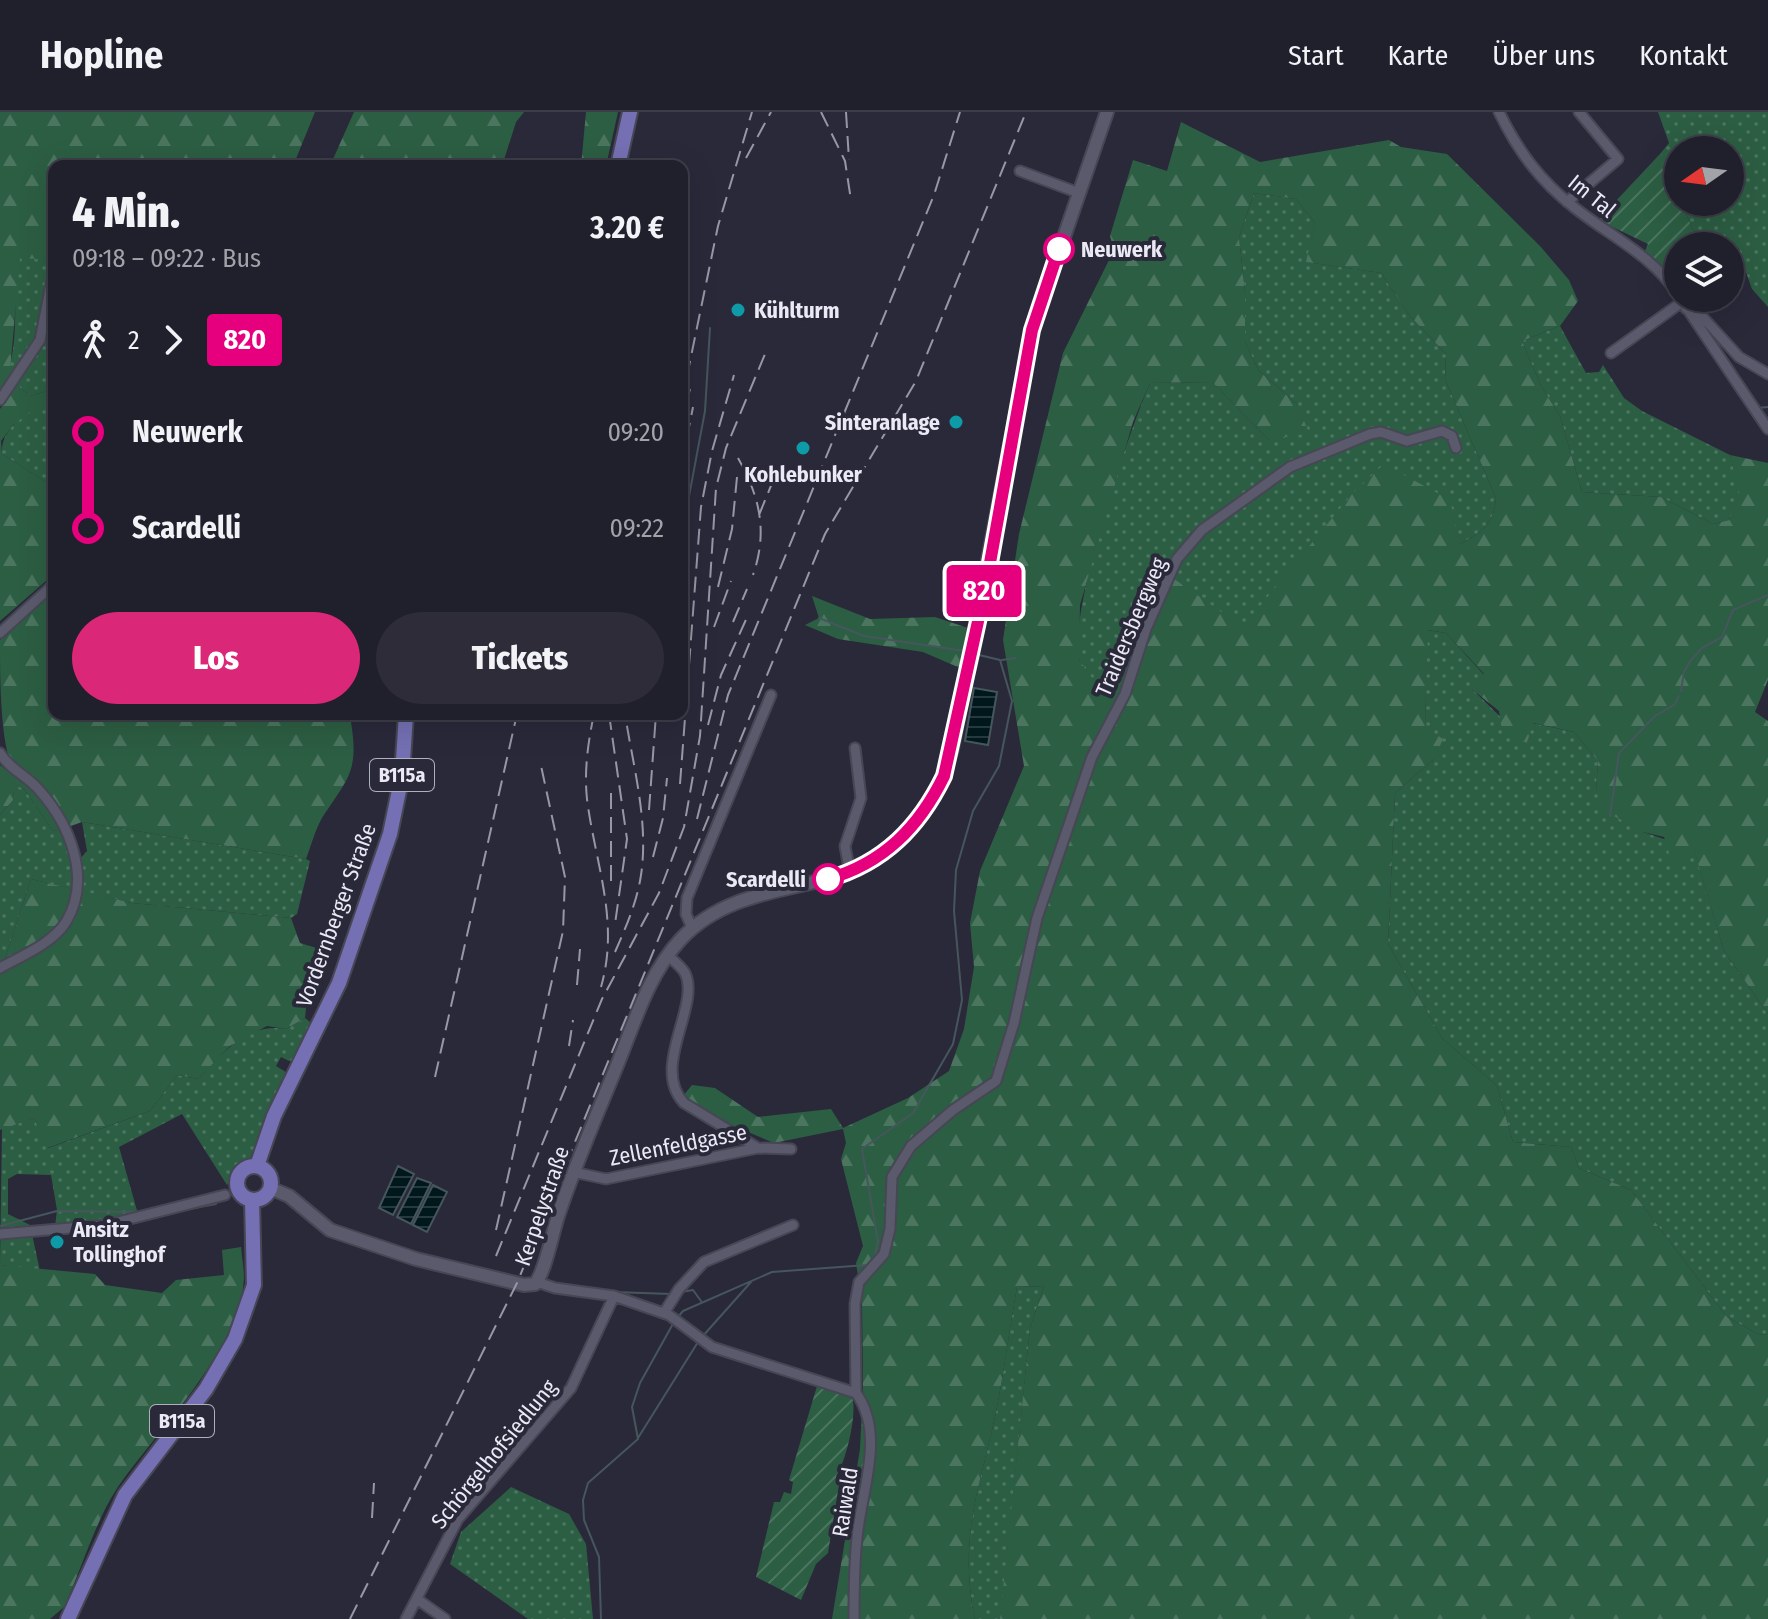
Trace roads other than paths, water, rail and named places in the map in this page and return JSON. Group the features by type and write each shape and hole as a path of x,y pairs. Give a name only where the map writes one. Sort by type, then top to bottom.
{"main road":[{"path":"619,160 630,112"},
{"name":"Kerpelystraße","path":"270,1188 289,1196 330,1230 377,1247 524,1285 537,1282 573,1172 651,982 667,955 692,928 712,914 748,898 850,873 898,842 931,803 952,749 1032,330 1107,112"},
{"name":"Vordernberger Straße","path":"257,1166 274,1116 339,983 390,834 402,776 406,720"},
{"path":"257,1166 269,1174 270,1188 266,1195 252,1200 231,1193 243,1169 257,1166"},
{"name":"B115a","path":"68,1619 125,1495 206,1389 235,1339 254,1285 252,1200"}],"street":[{"name":"Im Tal","path":"1499,112 1524,160 1567,202 1664,272"},
{"path":"1567,202 1618,159 1579,112"},
{"path":"1020,171 1079,193"},
{"path":"0,400 40,340 48,299"},
{"path":"1611,353 1666,312"},
{"name":"Im Tal","path":"1688,312 1768,429"},
{"name":"Im Tal","path":"1698,312 1739,357 1768,374"},
{"name":"Traidersbergweg","path":"1014,1023 1037,918 1092,757 1125,694 1146,629 1177,559 1202,530 1254,492 1290,467 1331,448 1381,432 1407,441 1442,431 1452,436 1456,448"},
{"path":"0,633 48,589"},
{"path":"692,928 686,914 687,898 771,695"},
{"path":"850,873 845,846 861,798 855,748"},
{"path":"0,753 9,766 38,787 55,809 67,829 77,869 76,888 65,924 47,940 0,968"},
{"path":"667,955 680,966 687,980 673,1059 676,1093 684,1103 758,1148"},
{"name":"Raiwald","path":"854,1619 857,1537 871,1451 869,1417 856,1393 855,1304 859,1282 884,1254 890,1229 892,1177 911,1146 953,1110 996,1081 1014,1023"},
{"name":"Zellenfeldgasse","path":"573,1172 606,1179 758,1148 791,1149"},
{"path":"0,1234 106,1225 231,1193"},
{"path":"667,1314 679,1289 704,1262 793,1225"},
{"path":"537,1282 555,1288 614,1296 667,1314 696,1332 712,1347 856,1393"},
{"name":"Schörgelhofsiedlung","path":"406,1619 458,1519 571,1388 614,1296"},
{"path":"417,1599 445,1619"}],"water":[{"path":"974,688 997,692 988,745 965,741"},
{"path":"398,1166 414,1174 393,1215 379,1208"},
{"path":"417,1178 431,1183 411,1224 397,1217"},
{"path":"433,1185 447,1192 427,1232 413,1225"}],"waterway":[{"path":"688,502 705,411 710,328"},
{"path":"1757,408 1768,407"},
{"path":"1681,691 1684,672 1691,660 1702,648 1722,637 1733,610 1768,595"},
{"path":"819,618 864,636 965,651"},
{"path":"678,1317 683,1311 772,1272 867,1265 875,1255 878,1242 862,1149 913,1113 953,1044 962,1000 954,911 956,870 973,811 999,766 1012,701 1000,660 975,654"},
{"path":"1002,660 1016,658"},
{"path":"1610,816 1619,753 1655,716 1674,705 1679,696"},
{"path":"184,1210 216,1204"},
{"path":"0,1226 57,1211 143,1212"},
{"path":"494,1272 506,1274"},
{"path":"702,1337 751,1282"},
{"path":"681,1292 693,1290 701,1301"},
{"path":"614,1292 671,1294"},
{"path":"601,1619 599,1557 584,1520 583,1500 588,1483 638,1439 632,1407 640,1383 674,1322"},
{"path":"638,1438 698,1342"}],"railway":[{"path":"688,371 718,226 752,112"},
{"path":"746,158 771,112"},
{"path":"821,112 845,161 851,200"},
{"path":"846,112 849,160"},
{"path":"697,819 728,695 934,195 960,112"},
{"path":"350,1619 517,1283 825,534 916,381 1026,112"},
{"path":"496,1256 602,999 659,893 684,827 700,736 716,488 726,448 765,354"},
{"path":"688,678 701,507 712,451 734,375"},
{"path":"688,397 690,389"},
{"path":"688,432 693,407"},
{"path":"738,458 752,487 761,529 753,575"},
{"path":"759,515 777,471"},
{"path":"718,587 732,529 737,477"},
{"path":"714,627 731,581"},
{"path":"733,622 747,589"},
{"path":"708,725 721,675 749,613"},
{"path":"435,1077 516,720"},
{"path":"593,720 586,788 607,915 608,939 601,987"},
{"path":"610,720 627,839 615,924"},
{"path":"615,952 637,895 643,855 639,794 626,720"},
{"path":"649,810 656,720"},
{"path":"680,784 685,720"},
{"path":"496,1230 563,931 565,877 540,761"},
{"path":"653,857 663,818 667,778"},
{"path":"611,793 611,881"},
{"path":"577,985 580,949"},
{"path":"569,1046 573,1020"},
{"path":"372,1518 374,1483"}],"place":[{"name":"Neuwerk","path":"1059,249"},
{"name":"Kühlturm","path":"738,310"},
{"name":"Sinteranlage","path":"956,422"},
{"name":"Kohlebunker","path":"803,448"},
{"name":"Scardelli","path":"828,879"},
{"name":"Ansitz Tollinghof","path":"57,1242"}]}
